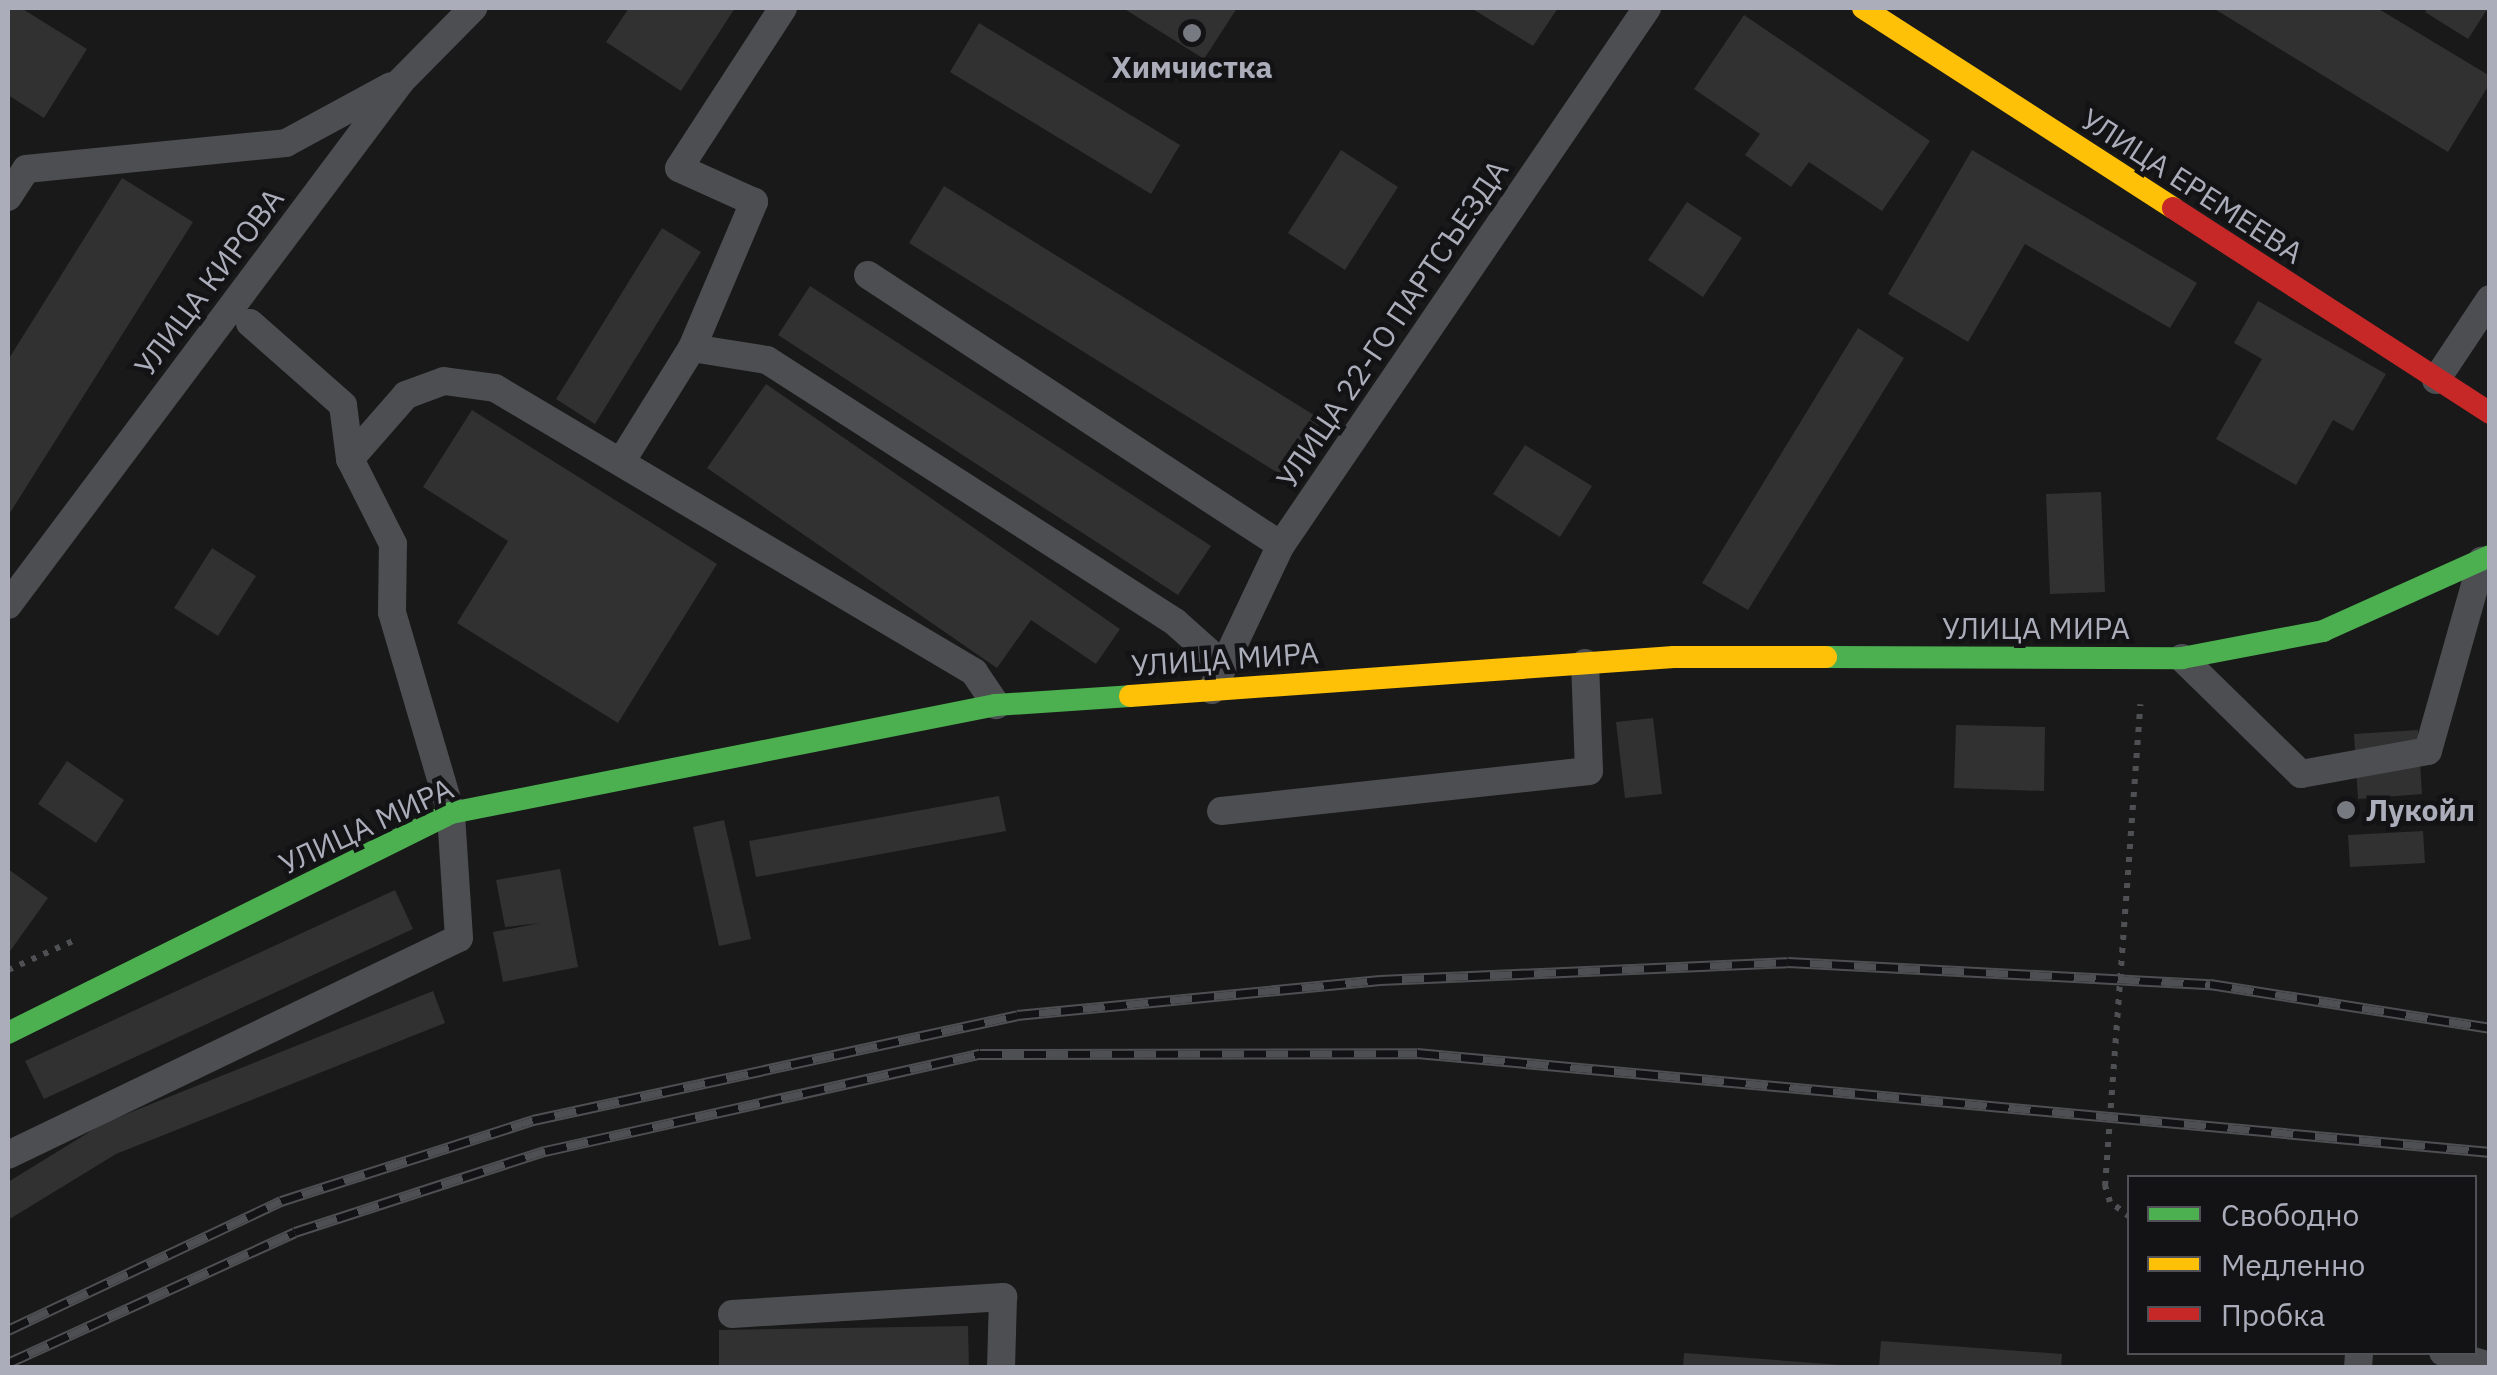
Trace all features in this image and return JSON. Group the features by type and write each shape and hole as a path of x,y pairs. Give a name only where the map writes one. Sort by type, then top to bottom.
{"street":[{"name":"УЛИЦА ЕРЕМЕЕВА","path":"1863,8 2490,413"},
{"name":"УЛИЦА МИРА","path":"8,1033 452,813 996,706 1674,657 2182,658 2323,631 2486,557"}],"lane":[{"name":"УЛИЦА КИРОВА","path":"8,605 401,80 472,8"},
{"path":"621,462 692,348 754,202 679,168 782,8"},
{"name":"УЛИЦА 22-ГО ПАРТСЪЕЗДА","path":"1212,690 1221,663 1281,545 1647,8"},
{"path":"8,198 26,169 286,142 401,80"},
{"path":"868,276 1281,545"},
{"path":"2436,380 2490,298"},
{"path":"8,1156 459,938 452,813 392,612 393,544 350,458 343,406 250,324"},
{"path":"692,348 767,360 1176,622 1221,663"},
{"path":"350,458 406,395 444,381 495,388 974,672 996,706"},
{"path":"2182,658 2301,774 2428,750 2486,557"},
{"path":"1220,811 1589,771 1585,663"},
{"path":"732,1314 1004,1297 1001,1368"},
{"path":"2453,1355 2490,1366"}],"path":[{"path":"2127,1215 2110,1202 2105,1186 2144,658"}],"building":[{"path":"8,8 21,8 87,49 44,118 8,95"},
{"path":"629,8 735,8 681,91 606,42"},
{"name":"Химчистка","path":"1123,8 1237,8 1204,59"},
{"path":"1471,8 1558,8 1533,46"},
{"path":"2213,8 2377,8 2490,76 2490,83 2448,152"},
{"path":"2428,8 2488,8 2468,39 2425,12"},
{"path":"1744,15 1930,141 1882,211 1809,162 1791,187 1745,155 1760,134 1694,89"},
{"path":"979,23 1180,145 1151,194 950,72"},
{"path":"1341,150 1398,187 1345,270 1288,233"},
{"path":"1972,150 2197,283 2170,328 2025,244 1968,342 1888,294"},
{"path":"122,178 193,222 8,516 8,360"},
{"path":"944,186 1322,420 1286,478 909,243"},
{"path":"1687,202 1742,238 1703,297 1648,260"},
{"path":"662,228 701,252 595,424 556,399"},
{"path":"810,286 1211,546 1178,595 778,335"},
{"path":"2258,301 2386,374 2353,431 2333,420 2296,485 2216,439 2262,359 2234,343"},
{"path":"1858,328 1904,358 1748,610 1702,583"},
{"path":"766,384 1120,629 1096,664 1031,620 997,668 707,468"},
{"path":"472,410 717,564 618,723 457,623 508,541 423,487"},
{"path":"1525,445 1592,486 1560,537 1493,494"},
{"path":"2101,492 2105,592 2050,594 2046,494"},
{"path":"212,548 256,576 218,636 174,608"},
{"path":"1653,718 1662,794 1625,798 1616,722"},
{"path":"1956,725 2045,727 2044,791 1954,788"},
{"path":"2418,730 2422,794 2358,799 2354,734"},
{"path":"67,761 124,800 96,843 38,804"},
{"path":"999,796 1006,831 756,877 749,841"},
{"path":"724,820 751,939 719,946 693,827"},
{"path":"2423,831 2425,863 2350,867 2348,835"},
{"path":"8,869 48,898 8,954"},
{"path":"560,869 578,967 503,982 493,932 540,923 505,927 496,880"},
{"path":"395,890 413,929 44,1099 25,1061"},
{"path":"433,991 445,1023 116,1154 8,1220 8,1182 104,1123"},
{"path":"968,1326 969,1368 719,1368 719,1330"},
{"path":"1881,1341 2062,1354 2061,1368 1879,1368"},
{"path":"1684,1353 1841,1365 1841,1368 1683,1368"}],"railway":[{"path":"8,1330 281,1201 533,1120 1017,1015 1380,980 1788,962 2210,984 2490,1028"},
{"path":"8,1363 295,1232 545,1151 980,1054 1417,1053 2490,1152"}],"traffic: fast":[{"path":"1826,657 2182,658 2323,631 2490,556"},
{"path":"8,1033 451,813 996,705 1130,696"}],"traffic: slow":[{"path":"1863,8 2173,208"},
{"path":"1130,696 1674,657 1826,657"}],"traffic: jam":[{"path":"2173,208 2490,413"}],"place":[{"name":"Химчистка","path":"1192,33"},
{"name":"Лукойл","path":"2346,810"}]}
